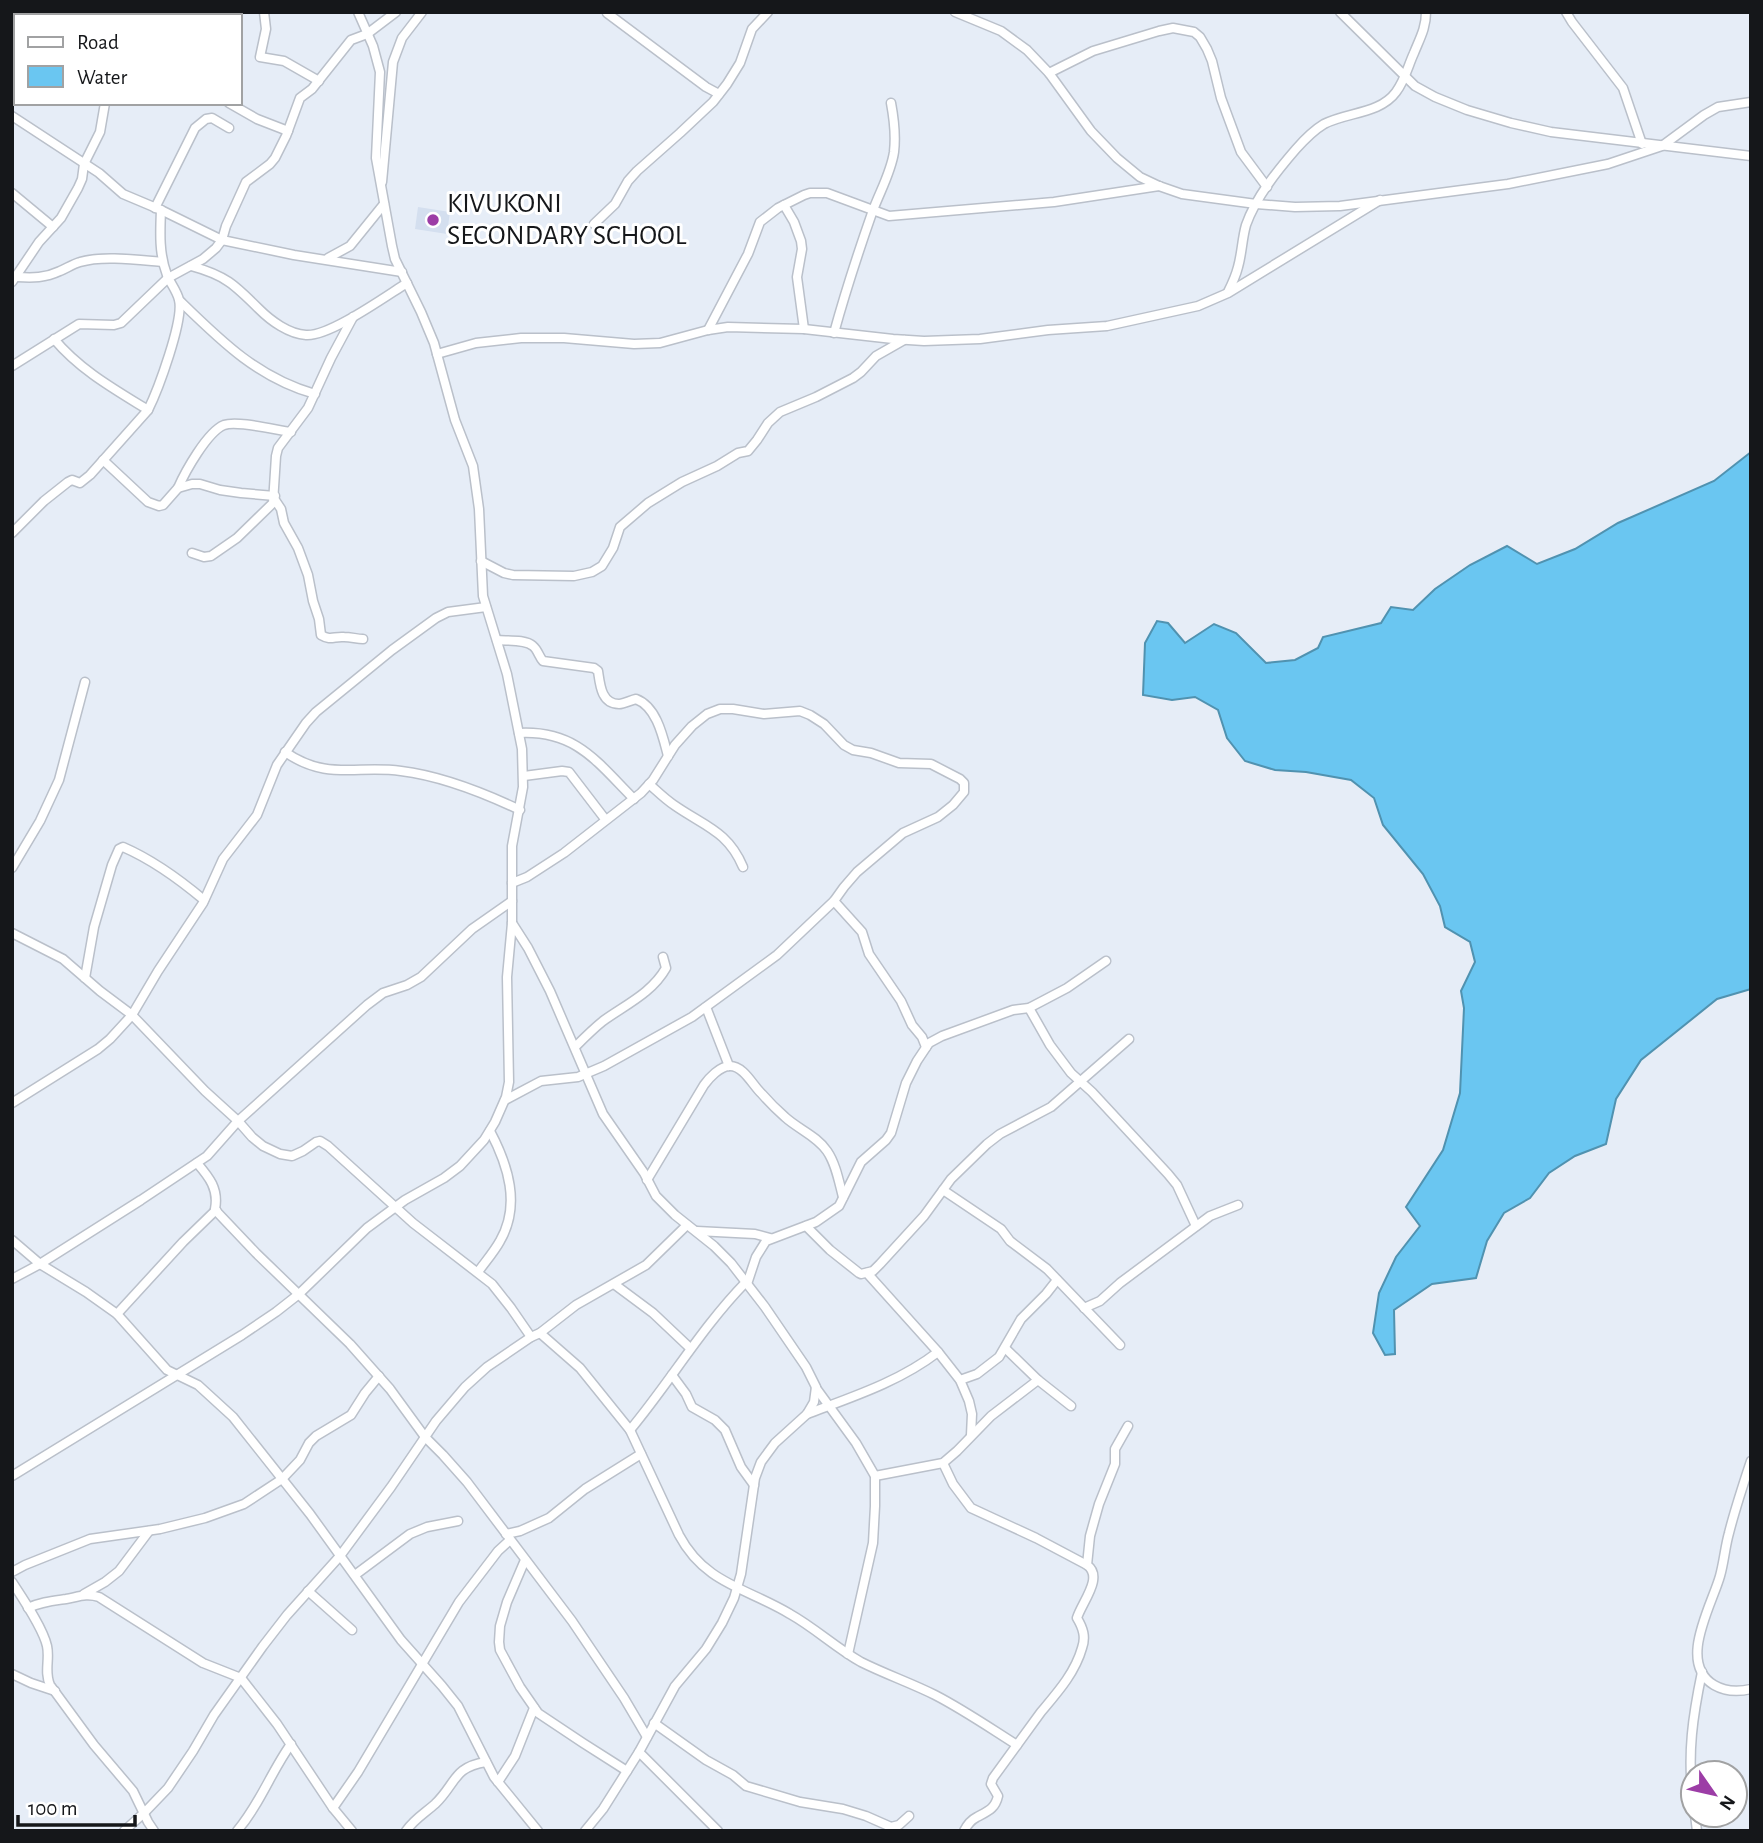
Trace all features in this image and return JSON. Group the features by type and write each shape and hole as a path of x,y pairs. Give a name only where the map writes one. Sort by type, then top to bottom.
{"street":[{"path":"264,12 266,29 260,57 284,61 319,80"},
{"path":"12,1476 276,1312 299,1294 357,1236 394,1208 460,1166 490,1131 505,1100 509,1071 507,977 512,923 512,846 520,810 523,758 507,674 483,596 475,475 422,312 391,246 375,142 379,63 358,12"},
{"path":"12,366 79,324 121,323 168,278 211,253 222,240 246,182 273,161 300,99 351,40 367,34 396,12"},
{"path":"381,192 393,62 402,38 422,12"},
{"path":"594,224 615,204 637,171 719,94 734,74 752,29 768,12"},
{"path":"955,12 1008,35 1027,50 1049,73 1072,108 1103,145 1140,177 1182,194 1256,204 1340,206 1519,181 1608,164 1662,146 1718,107 1751,102"},
{"path":"1340,12 1415,86 1467,110 1550,132 1751,156"},
{"path":"1228,293 1238,267 1248,221 1267,187 1297,148 1324,124 1363,112 1396,92 1422,36 1426,12"},
{"path":"1566,12 1623,88 1642,144"},
{"path":"607,13 719,94"},
{"path":"1049,73 1093,51 1159,30 1173,28 1194,32 1200,37 1212,61 1220,98 1241,152 1267,187"},
{"path":"834,333 850,275 890,167 894,125 891,103"},
{"path":"15,279 31,252 61,218 78,188 84,164 100,132 105,105"},
{"path":"232,105 257,119 288,131"},
{"path":"12,116 99,173 123,194 222,240 294,255 402,272"},
{"path":"229,128 212,118 202,121 195,128 158,209 162,262 180,301 228,346 249,362 292,387 315,394"},
{"path":"708,330 748,254 758,226 765,217 804,195 822,193 889,216 1054,202 1159,186"},
{"path":"12,194 53,227"},
{"path":"437,354 476,343 521,338 660,343 708,330 750,327 804,329 905,340 980,339 1107,326 1198,306 1228,293 1380,201"},
{"path":"325,259 350,246 384,204"},
{"path":"784,205 801,241 797,277 804,329"},
{"path":"15,279 46,277 89,260 162,262"},
{"path":"191,266 211,271 232,283 274,322 297,334 308,336 353,317 407,283"},
{"path":"12,533 44,501 71,481 84,481 148,410 173,342 180,301"},
{"path":"192,553 211,556 237,538 270,507 275,498 276,456 283,440 308,408 353,317"},
{"path":"54,339 86,370 148,410"},
{"path":"481,561 513,575 574,576 592,572 607,559 620,527 648,503 682,482 738,453 748,451 768,423 780,412 823,394 853,377 876,356 905,340"},
{"path":"103,460 148,502 163,505 178,488 193,459 212,435 226,424 291,432"},
{"path":"178,488 200,484 220,490 275,498"},
{"path":"275,498 309,575 321,635 328,639 342,636 363,639"},
{"path":"12,1102 104,1044 132,1015 204,900 223,859 257,815 273,774 306,723 391,650 436,618 448,612 486,607"},
{"path":"497,640 526,642 536,648 543,661 594,667 598,671 601,692 611,701 619,704 636,699 648,708 659,727 668,756"},
{"path":"12,868 40,821 59,780 85,682"},
{"path":"505,1100 541,1081 565,1079 604,1066 706,1007 777,955 834,901 857,872 903,833 938,817 953,805 964,792 964,783 937,765 899,763 853,750 806,713 794,710 771,714 727,708 706,714 692,726 675,745 649,784 634,799 552,860 527,877 512,883"},
{"path":"519,733 548,734 576,745 634,799"},
{"path":"285,752 295,759 332,771 401,771 441,780 481,792 520,810"},
{"path":"524,776 569,772 605,819"},
{"path":"649,784 676,806 724,837 737,852 743,867"},
{"path":"85,978 94,927 119,849 123,847 162,868 204,900"},
{"path":"12,1279 40,1264 213,1151 238,1121 368,1004 383,993 421,977 471,929 512,901"},
{"path":"834,901 862,932 869,954 901,1001 912,1024 922,1035 926,1047"},
{"path":"512,923 538,968 603,1114 660,1201 721,1253 746,1283 806,1367 828,1406 856,1443 875,1476 873,1543 848,1654"},
{"path":"12,933 58,956 132,1015 252,1138 271,1151 296,1155 316,1142 323,1142 394,1208 478,1272 499,1292 531,1337"},
{"path":"575,1047 657,979 666,968 663,957"},
{"path":"630,1430 713,1317 746,1283 758,1252 766,1241 806,1226 835,1210 861,1162 891,1133 906,1083 926,1047 942,1036 1013,1010 1029,1008 1067,988 1106,961"},
{"path":"706,1007 729,1066 743,1072 785,1117 823,1145 829,1153 843,1197"},
{"path":"1029,1008 1056,1054 1177,1185 1196,1226"},
{"path":"806,1226 861,1275 867,1273 880,1264 910,1233 951,1179 987,1144 1000,1134 1051,1107 1129,1039"},
{"path":"647,1180 704,1085 710,1077 729,1066"},
{"path":"478,1272 501,1240 511,1206 508,1174 490,1131"},
{"path":"117,1314 216,1210 214,1184 197,1163"},
{"path":"943,1190 1000,1229 1010,1241 1038,1262 1120,1345"},
{"path":"1084,1308 1100,1301 1196,1226 1216,1213 1238,1205"},
{"path":"216,1210 379,1376 425,1437 467,1482 586,1642 647,1737"},
{"path":"124,1831 144,1813 178,1774 214,1715 271,1636 340,1556 445,1409 465,1387 487,1367 540,1333 576,1305 646,1265 687,1225"},
{"path":"695,1231 755,1234 770,1238"},
{"path":"12,1240 40,1264 117,1314 167,1370 198,1385 229,1413 355,1575 401,1640 442,1685 457,1706 498,1782 538,1831"},
{"path":"867,1273 960,1380 972,1414 971,1436"},
{"path":"960,1380 977,1374 999,1357 1021,1319 1057,1280"},
{"path":"614,1284 653,1313 690,1348"},
{"path":"540,1333 580,1368 630,1430 690,1554 715,1575 792,1615 848,1654 952,1704 1017,1745"},
{"path":"1004,1348 1071,1406"},
{"path":"807,1414 899,1377 938,1352"},
{"path":"672,1375 692,1407 715,1420 725,1430 741,1467 754,1485"},
{"path":"12,1572 90,1539 149,1531 205,1518 244,1504 282,1479 300,1460 313,1439 352,1414 365,1392 379,1376"},
{"path":"875,1476 943,1463 991,1416 1038,1380"},
{"path":"585,1831 603,1809 639,1752 675,1686 706,1649 722,1623 741,1574 758,1469 767,1452 807,1414 814,1402 816,1387"},
{"path":"1087,1565 1090,1536 1114,1468 1115,1449 1128,1426"},
{"path":"333,1808 358,1772 459,1602 508,1537 549,1518 585,1489 641,1454"},
{"path":"1751,1461 1737,1501 1720,1576 1700,1632 1697,1655 1706,1679 1723,1690 1739,1692 1751,1689"},
{"path":"943,1463 953,1484 971,1508 1036,1538 1087,1565 1094,1573 1091,1589 1077,1618 1083,1628 1082,1651 1070,1675 992,1782 999,1796 995,1805 987,1813 974,1819 964,1831"},
{"path":"355,1575 410,1534 458,1521"},
{"path":"27,1608 84,1594 105,1582 119,1571 149,1531"},
{"path":"525,1560 500,1626 500,1650 534,1709 627,1771"},
{"path":"12,1582 45,1638 48,1679 94,1745 133,1791 154,1831"},
{"path":"308,1591 352,1630"},
{"path":"84,1594 107,1601 203,1663 242,1678 352,1831"},
{"path":"1691,1759 1691,1733 1702,1671"},
{"path":"12,1674 55,1691"},
{"path":"498,1782 518,1751 534,1709"},
{"path":"654,1723 706,1760 733,1775 739,1782 758,1790 800,1802 843,1809 891,1827 899,1825 909,1816"},
{"path":"237,1831 257,1804 274,1769 291,1744"},
{"path":"639,1752 718,1831"},
{"path":"406,1831 415,1819 435,1804 461,1772 486,1762"}],"shaded area":[{"name":"KIVUKONI SECONDARY SCHOOL","path":"418,207 450,212 447,234 415,229"}],"water":[{"path":"1751,452 1751,989 1717,999 1641,1060 1616,1099 1606,1144 1575,1156 1549,1173 1530,1198 1504,1213 1487,1241 1476,1278 1432,1284 1394,1310 1395,1354 1385,1355 1373,1333 1379,1293 1396,1257 1420,1226 1406,1207 1443,1150 1460,1093 1464,1008 1461,991 1475,962 1470,942 1445,927 1440,906 1423,874 1383,825 1374,798 1351,780 1275,770 1245,761 1227,738 1218,710 1195,697 1172,700 1143,695 1145,643 1157,621 1168,623 1185,643 1214,624 1236,633 1266,663 1295,660 1318,648 1323,637 1381,623 1391,607 1413,610 1435,589 1470,565 1507,546 1537,564 1575,549 1618,523 1714,481"}],"place":[{"name":"KIVUKONI SECONDARY SCHOOL","path":"433,220"}]}
